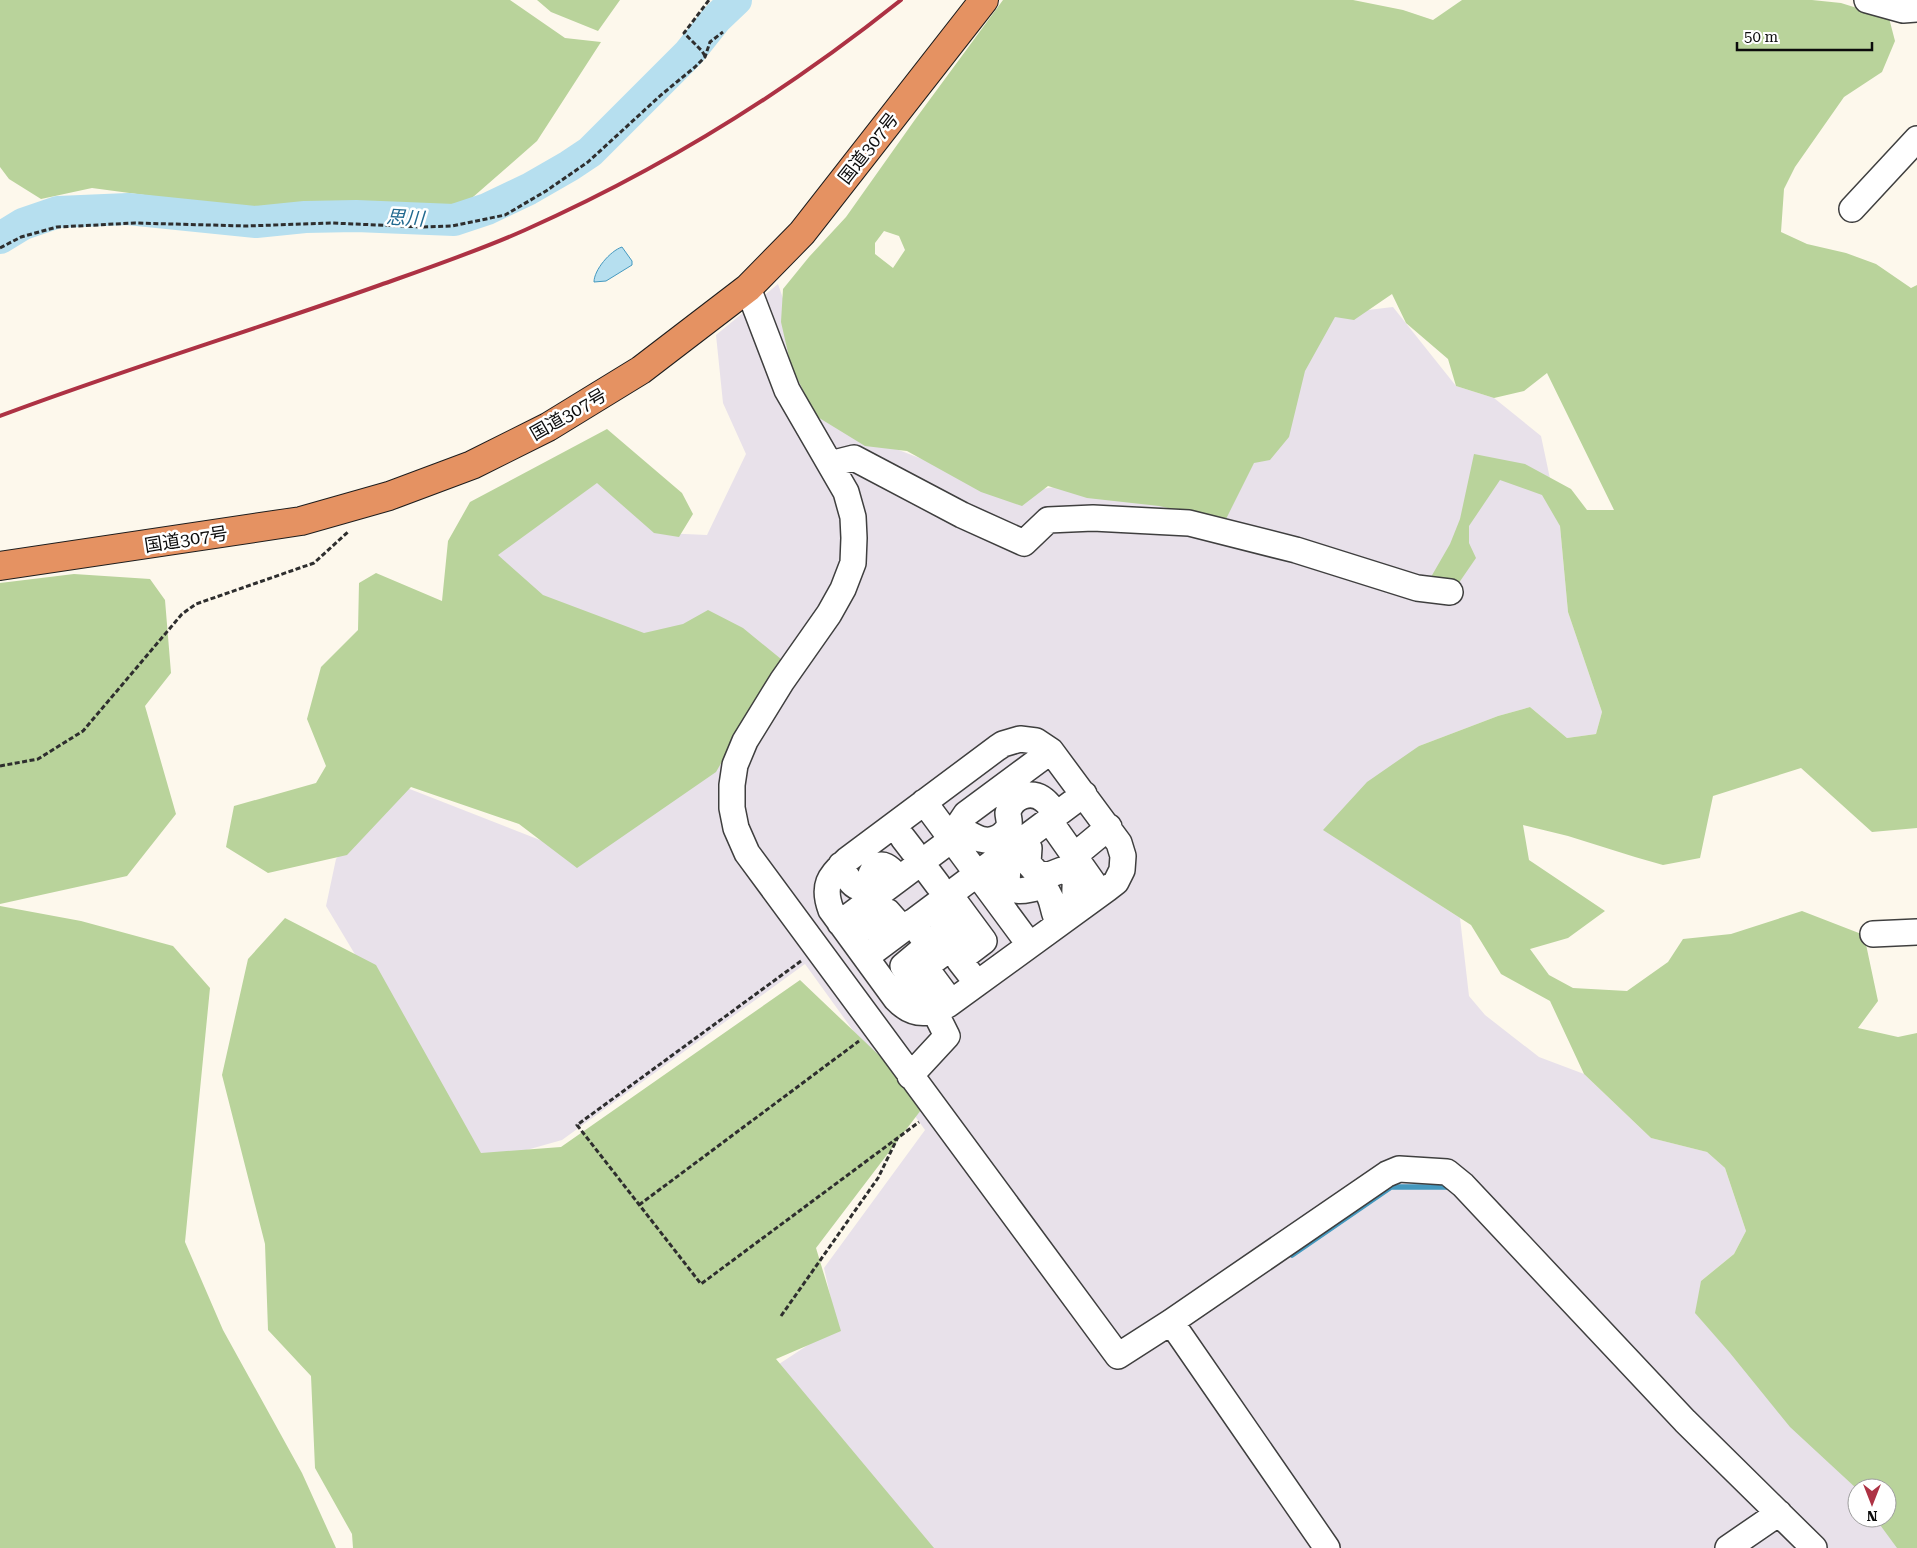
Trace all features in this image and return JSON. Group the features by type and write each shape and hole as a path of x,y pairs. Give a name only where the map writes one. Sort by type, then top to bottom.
{"highway":[{"name":"国道307号","path":"0,566 301,521 389,496 472,465 548,427 642,370 748,288 802,233 984,0"}],"street":[{"path":"1867,0 1902,10 1917,9"},
{"path":"1852,209 1917,139"},
{"path":"748,288 787,390 846,492 853,517 853,563 843,589 829,614 782,682 745,741 735,765 732,785 732,808 736,828 747,853 1118,1356 1171,1322 1387,1174 1399,1169 1446,1172 1463,1185 1685,1421 1814,1548"},
{"path":"830,464 854,458 962,516 1024,543 1048,520 1093,518 1189,523 1296,550 1417,588 1450,592"},
{"path":"848,917 866,957 903,1006 918,1013 943,1007 1116,882 1124,863 1122,849 1109,827 1050,751 1042,744 1028,739 1020,739 1003,744 841,866 830,878 826,893 831,910 848,917 867,927 888,912 908,926 928,945 903,966 943,1007"},
{"path":"866,957 908,926 938,890 952,836 966,814 1050,751"},
{"path":"938,890 977,874 1084,794"},
{"path":"841,866 850,882 856,886 862,886 868,882 873,870 878,866 886,865 891,868 904,864 952,836 994,840 1003,835 1009,825 1008,813 1014,801 1022,795 1034,795 1043,798 1074,856 1100,893"},
{"path":"924,802 952,836 977,874 1029,944"},
{"path":"1074,856 1109,827"},
{"path":"1024,839 1029,848 1028,863 1037,873 1049,875 1062,870 1074,876 1076,882 1075,897 1080,908"},
{"path":"1001,856 1008,866 1006,875 1007,883 1010,887 1022,892 1037,887 1044,888 1053,901 1052,914 1059,923"},
{"path":"904,864 938,890 984,941 959,960 977,983"},
{"path":"848,917 904,864"},
{"path":"910,1076 947,1036 943,1007 925,967 956,944 938,890"},
{"path":"1873,934 1917,932"},
{"path":"1171,1322 1327,1548"},
{"path":"1728,1548 1779,1512"}],"path":[{"path":"705,56 702,50 684,33 709,0"},
{"path":"0,248 21,237 57,227 135,223 246,226 332,222 422,227 452,226 505,215 546,191 588,162 705,56 710,42 723,32"},
{"path":"0,766 38,759 83,731 182,614 196,604 314,563 354,527"},
{"path":"818,948 577,1125 700,1284 936,1110"},
{"path":"639,1205 876,1029"},
{"path":"781,1316 878,1178 898,1137"}],"shaded area":[{"path":"778,284 820,406 854,433 1014,494 1071,484 1326,315 1393,307 1456,386 1494,398 1541,436 1560,526 1568,612 1602,712 1596,734 1567,738 1530,707 1498,716 1419,746 1324,830 1460,918 1469,996 1485,1015 1539,1057 1584,1074 1651,1138 1707,1152 1725,1168 1746,1231 1734,1254 1701,1281 1849,1478 1847,1478 1847,1528 1892,1528 1905,1548 921,1548 776,1366 837,1326 824,1268 925,1130 805,964 562,1140 480,1163 326,906 336,859 402,786 573,853 636,648 534,605 488,556 596,478 663,533 707,535 746,454 723,403 716,335"}],"green space":[{"path":"0,0 510,0 565,38 601,42 537,141 465,204 416,211 326,208 248,217 152,196 92,188 41,199 9,179 0,167"},
{"path":"537,0 620,0 598,31 551,12"},
{"path":"1003,0 1353,0 1403,10 1433,20 1462,0 1812,0 1841,3 1889,18 1895,41 1882,72 1844,97 1795,167 1784,189 1781,232 1807,244 1846,253 1876,264 1911,288 1917,285 1917,828 1872,832 1801,768 1713,796 1700,858 1663,865 1568,836 1523,825 1529,860 1605,911 1568,938 1530,949 1549,975 1573,988 1627,991 1668,962 1683,939 1731,934 1802,911 1864,935 1878,1001 1858,1028 1898,1037 1917,1033 1917,1548 1897,1548 1882,1528 1897,1528 1897,1478 1847,1478 1847,1480 1790,1427 1695,1313 1701,1281 1734,1254 1746,1231 1725,1168 1707,1152 1651,1138 1584,1074 1550,1001 1501,974 1471,925 1323,830 1367,782 1419,746 1498,716 1530,707 1567,738 1596,734 1602,712 1568,612 1560,526 1542,495 1500,480 1469,526 1469,543 1476,558 1454,590 1431,577 1450,544 1460,519 1474,454 1525,464 1571,489 1587,510 1614,510 1547,373 1524,391 1494,398 1456,386 1448,359 1406,323 1392,294 1354,320 1335,317 1305,371 1289,437 1270,460 1254,463 1225,521 1159,506 1087,498 1048,486 1022,506 981,492 907,451 865,446 816,416 791,366 781,322 783,289 809,257 846,217","holes":["884,231 899,236 905,250 893,268 875,254 875,243"]},
{"path":"607,429 682,493 693,514 679,537 654,533 597,483 498,555 543,595 644,633 683,624 708,610 743,628 781,659 716,772 577,868 519,824 411,787 347,855 268,873 226,847 234,806 316,783 326,766 307,719 321,667 358,630 359,583 376,573 442,601 448,541 470,502"},
{"path":"74,574 150,579 165,600 171,673 145,706 176,814 127,876 0,904 0,583"},
{"path":"0,906 81,921 173,946 210,988 185,1242 223,1330 302,1473 336,1548 0,1548"},
{"path":"285,918 376,965 481,1153 561,1147 800,980 884,1060 921,1110 816,1248 841,1331 776,1359 934,1548 353,1548 352,1534 315,1468 311,1376 268,1330 265,1244 222,1075 248,959"}],"water":[{"path":"622,247 632,261 632,265 606,281 594,282 597,272 604,262 613,252"}],"waterway":[{"name":"思川","path":"0,238 23,224 58,212 128,209 256,222 305,217 356,216 454,220 487,209 529,189 590,152 689,53 716,19 736,0"},
{"path":"1292,1255 1391,1187 1449,1187 1451,1189"}],"railway":[{"path":"0,416 416,272 525,230 575,207 625,182 720,127 813,66 901,0"}]}
